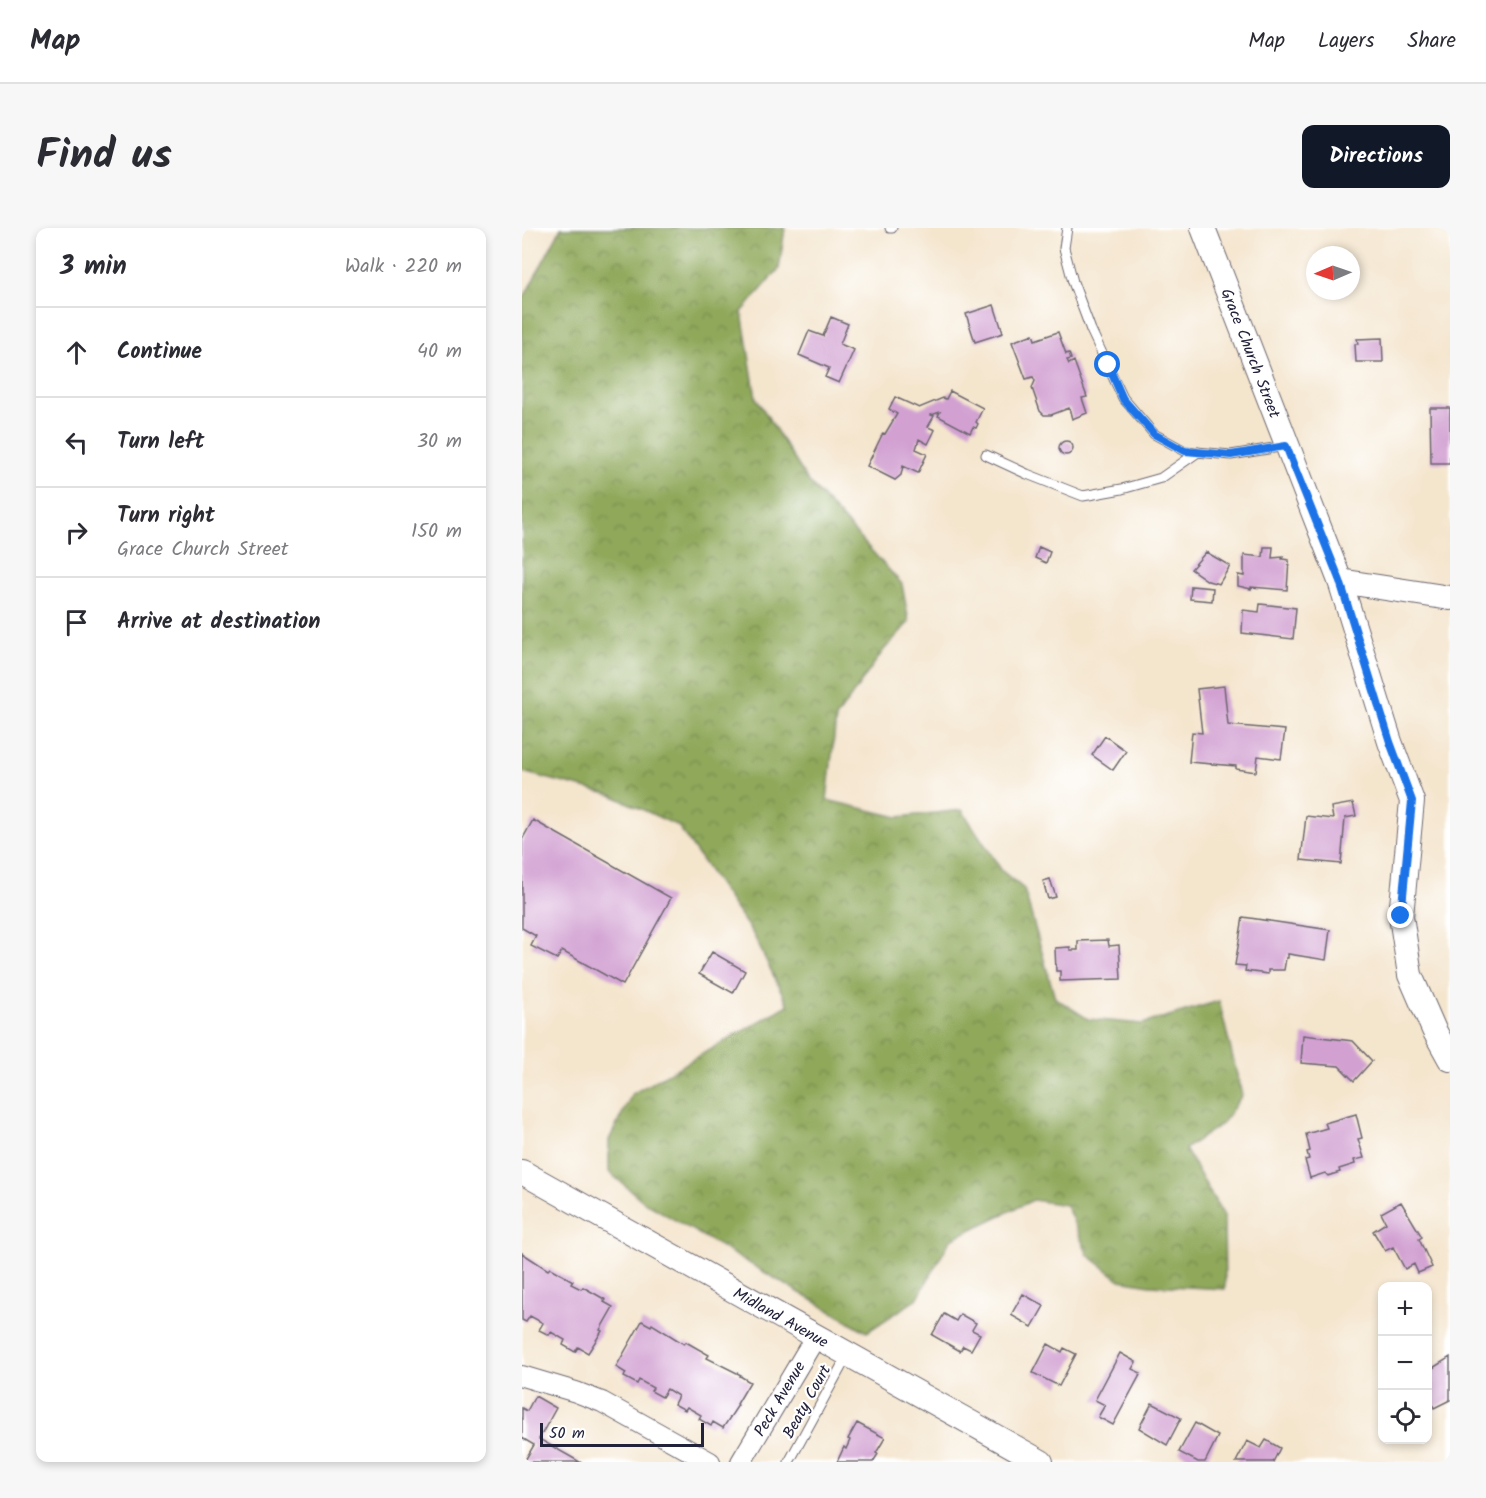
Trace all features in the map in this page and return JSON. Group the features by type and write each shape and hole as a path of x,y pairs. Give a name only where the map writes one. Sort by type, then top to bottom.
{"street":[{"name":"Grace Church Street","path":"1203,228 1340,581 1390,742 1412,801 1401,916 1410,975 1434,1030 1450,1059"},
{"path":"1340,581 1450,598"},
{"name":"Midland Avenue","path":"522,1172 1041,1462"},
{"name":"Peck Avenue","path":"741,1462 816,1336"},
{"path":"522,1376 602,1402 710,1462"}],"lane":[{"path":"1067,228 1064,248 1073,282 1091,330 1123,399 1154,434 1185,451 1231,455 1286,446"},
{"path":"986,455 1083,496 1122,489 1161,478 1198,452"},
{"name":"Beaty Court","path":"789,1462 849,1354"}],"green space":[{"path":"561,228 785,228 779,269 742,312 756,398 808,481 902,584 909,622 883,651 836,718 827,800 898,817 962,810 1002,871 1024,889 1055,998 1088,1019 1142,1024 1219,1001 1242,1095 1223,1123 1185,1149 1224,1216 1225,1289 1150,1285 1120,1280 1088,1255 1066,1205 1033,1200 951,1239 917,1299 867,1332 644,1202 609,1172 609,1140 632,1094 788,1005 753,934 678,826 611,795 522,772 522,301"}],"building":[{"path":"994,305 1003,333 975,342 966,314"},
{"path":"831,317 848,324 840,344 854,350 839,383 825,377 829,368 799,355 809,331 823,336"},
{"path":"1058,332 1066,354 1069,353 1071,359 1067,360 1069,364 1074,361 1087,397 1082,398 1087,413 1072,419 1069,408 1051,415 1044,415 1040,411 1032,388 1035,381 1033,377 1026,379 1012,342 1033,334 1035,340"},
{"path":"1382,338 1383,362 1356,362 1357,339"},
{"path":"950,391 983,408 976,422 978,424 976,428 973,427 970,433 938,416 940,412 931,415 934,416 928,427 935,430 928,444 919,439 916,449 927,454 918,473 903,466 901,475 895,480 867,466 883,433 885,434 897,414 889,409 895,397 919,408 943,398 946,399"},
{"path":"1430,408 1450,408 1450,463 1431,463"},
{"path":"1066,441 1071,443 1073,448 1071,453 1066,455 1061,453 1059,448 1061,443"},
{"path":"1039,547 1050,552 1046,563 1035,558"},
{"path":"1264,547 1273,547 1272,558 1283,557 1282,559 1289,560 1287,590 1251,587 1251,589 1238,586 1238,575 1244,576 1244,555 1263,557"},
{"path":"1206,552 1230,566 1219,584 1208,581 1191,569"},
{"path":"1191,586 1213,588 1212,601 1190,599"},
{"path":"1260,604 1296,608 1293,639 1242,633 1243,610 1259,612"},
{"path":"1224,686 1228,725 1285,730 1281,759 1258,756 1256,772 1236,769 1236,766 1189,762 1192,732 1202,733 1197,689"},
{"path":"1105,736 1126,751 1113,770 1092,755"},
{"path":"1353,803 1356,816 1345,818 1341,864 1301,860 1306,816 1333,819 1331,807"},
{"path":"533,820 671,898 623,985 562,951 557,959 531,946 536,936 522,928 522,840"},
{"path":"1050,879 1056,897 1048,899 1043,881"},
{"path":"1243,917 1330,930 1326,960 1288,954 1284,970 1268,970 1268,974 1245,971 1246,966 1235,965"},
{"path":"1108,940 1109,946 1119,945 1121,979 1060,981 1060,971 1056,971 1055,948 1070,947 1070,950 1078,950 1078,941"},
{"path":"712,952 745,971 733,993 699,974"},
{"path":"1303,1035 1353,1041 1372,1061 1354,1081 1339,1066 1301,1063"},
{"path":"1356,1114 1362,1138 1358,1139 1364,1158 1354,1160 1355,1164 1339,1169 1340,1172 1328,1176 1325,1173 1310,1178 1305,1160 1309,1159 1307,1152 1310,1151 1306,1134 1327,1128 1325,1123"},
{"path":"1401,1202 1422,1237 1419,1239 1432,1267 1418,1273 1414,1264 1405,1269 1393,1247 1385,1251 1373,1231 1386,1223 1381,1213"},
{"path":"522,1253 548,1270 550,1268 573,1281 571,1284 581,1289 583,1287 606,1300 604,1302 613,1307 588,1353 578,1347 575,1352 563,1345 565,1340 551,1332 549,1335 539,1330 543,1323 530,1316 526,1322 522,1320"},
{"path":"1023,1294 1044,1306 1032,1327 1011,1315"},
{"path":"944,1314 956,1321 960,1314 976,1323 972,1330 980,1334 971,1350 963,1346 960,1351 932,1335"},
{"path":"642,1321 651,1326 652,1324 684,1344 686,1342 709,1355 707,1358 750,1382 723,1428 713,1422 711,1426 699,1419 701,1415 687,1407 685,1410 674,1404 678,1396 667,1389 662,1397 651,1391 653,1388 639,1380 637,1384 624,1377 626,1373 616,1367"},
{"path":"1048,1344 1062,1352 1064,1348 1076,1354 1059,1386 1033,1373"},
{"path":"1120,1353 1136,1362 1132,1369 1141,1373 1113,1425 1098,1417 1105,1405 1095,1400"},
{"path":"1450,1357 1450,1400 1434,1408 1432,1404 1432,1368"},
{"path":"535,1396 556,1408 539,1439 580,1462 524,1462 534,1445 522,1438 522,1408 527,1411"},
{"path":"1152,1403 1181,1418 1167,1445 1139,1428"},
{"path":"857,1423 885,1438 876,1453 878,1454 873,1462 837,1462 844,1447 846,1449 850,1440 848,1439"},
{"path":"1195,1423 1218,1436 1205,1462 1198,1462 1179,1452"},
{"path":"1266,1440 1280,1448 1273,1462 1236,1462 1247,1441 1261,1448"}],"route":[{"path":"1108,365 1123,399 1154,434 1185,451 1231,455 1286,446 1340,581 1390,742 1412,801 1402,883 1401,916"}]}
